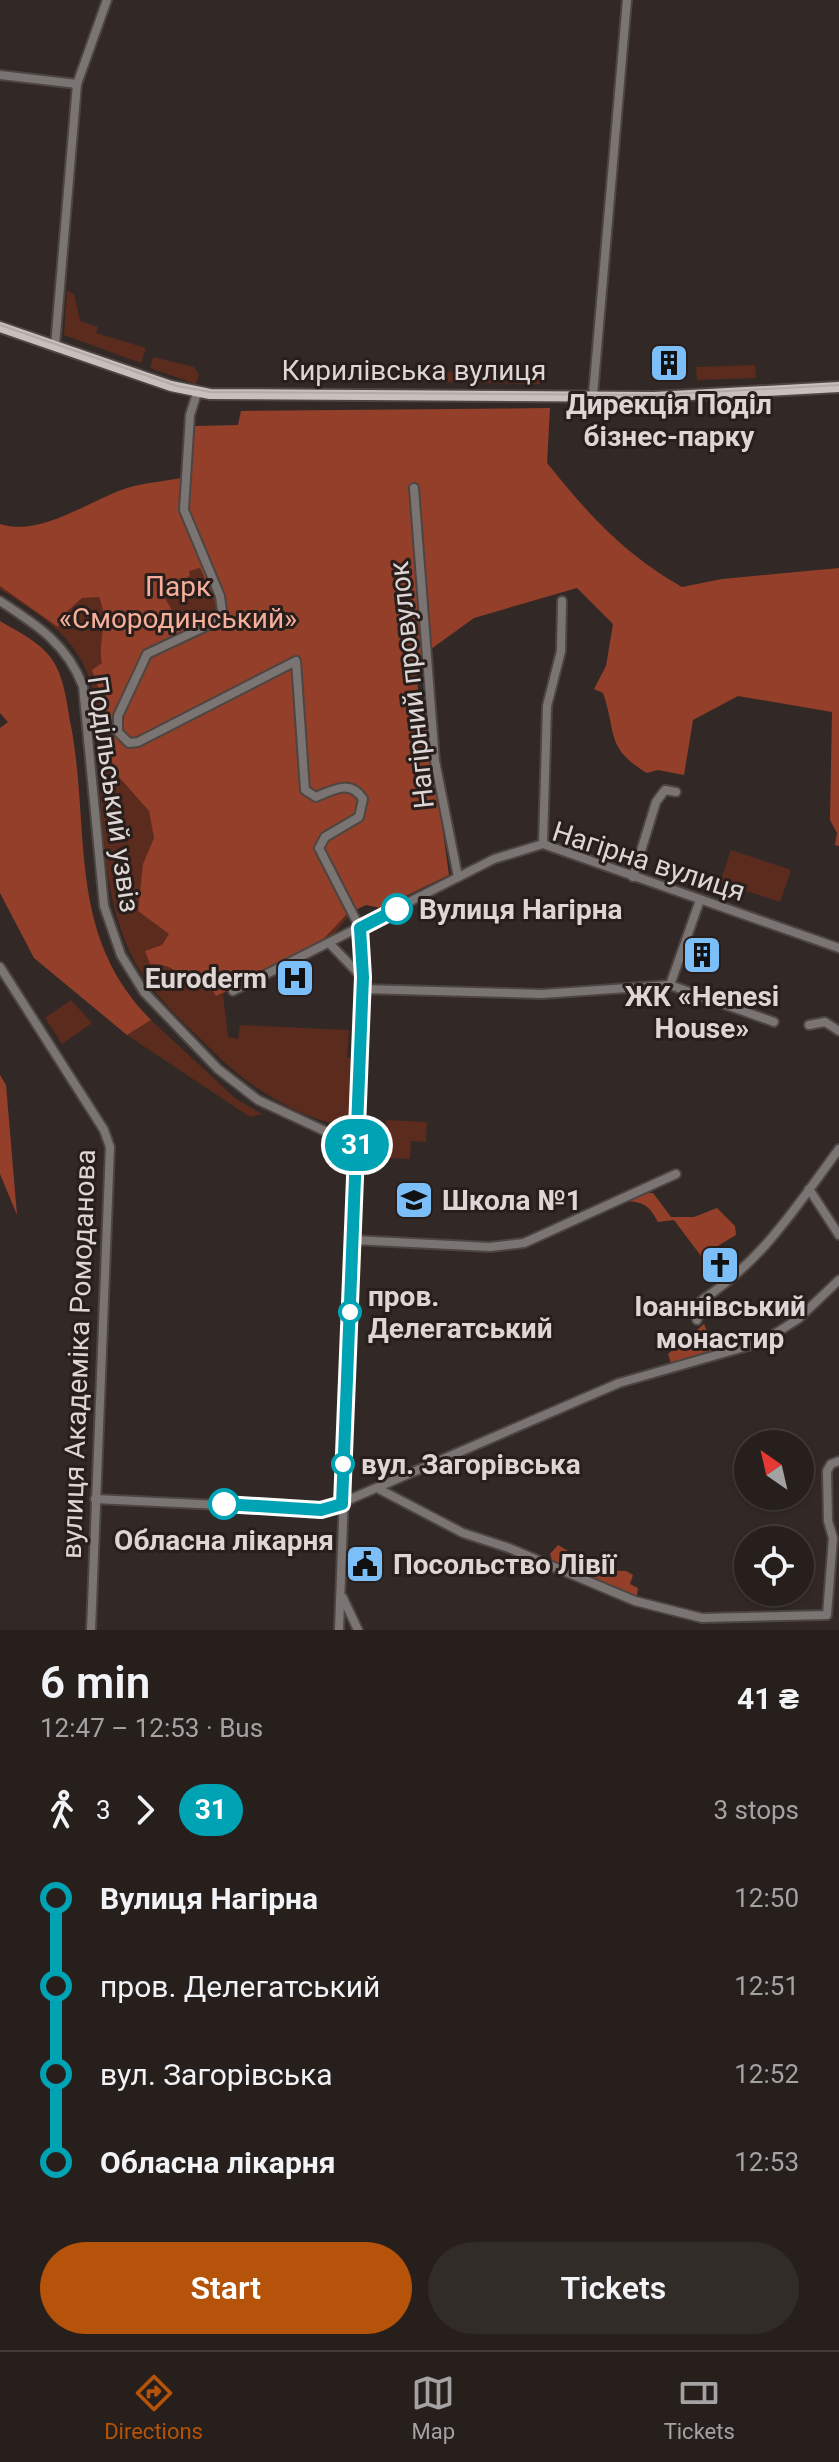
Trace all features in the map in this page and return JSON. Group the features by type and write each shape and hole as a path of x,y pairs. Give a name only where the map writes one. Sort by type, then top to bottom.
{"main road":[{"name":"Кирилівська вулиця","path":"0,327 197,393 654,397 839,387"}],"street":[{"path":"55,346 77,84 107,0"},
{"path":"593,395 627,0"},
{"path":"0,75 77,84"},
{"path":"197,393 190,415 184,510 220,596 222,611 213,623 147,654 118,716 118,732 129,743 138,742 296,661 305,790 316,797 346,787 354,789 363,799 359,817 325,837 319,848 360,928 363,977 339,1630"},
{"name":"Нагірний провулок","path":"414,488 435,761 458,877"},
{"name":"Подільський узвіз","path":"0,601 57,640 68,654 83,686 104,906 112,934 132,975 175,1027 243,1091 357,1146"},
{"path":"543,844 547,706 561,651 562,601"},
{"path":"633,877 656,802 665,790 676,792"},
{"name":"Нагірна вулиця","path":"233,991 458,877 513,851 543,844 839,948"},
{"path":"670,985 700,900"},
{"path":"329,943 363,977"},
{"name":"вулиця Академіка Ромоданова","path":"0,967 104,1130 110,1147 91,1630"},
{"path":"362,989 542,994 670,985 774,1022"},
{"path":"809,1025 825,1022 839,1031"},
{"path":"697,1320 702,1300 754,1261 839,1149"},
{"path":"354,1240 490,1247 524,1243 676,1174"},
{"path":"809,1189 839,1235"},
{"path":"95,1499 321,1510 342,1504 619,1383 762,1342 798,1319 839,1280"},
{"path":"377,1488 463,1533 543,1562 635,1601 702,1618 741,1623 827,1615 833,1538 828,1521 827,1471 831,1464 839,1461"},
{"path":"339,1587 358,1630"}],"green space":[{"path":"67,291 74,294 80,321 98,327 96,333 146,348 141,363 64,335"},
{"path":"153,357 194,367 199,375 196,384 150,368"},
{"path":"755,365 756,378 697,380 696,367"},
{"path":"415,371 541,373 540,384 420,382"},
{"name":"Парк «Смородинський»","path":"192,481 313,846 301,863 304,867 322,865 348,917 331,938 223,994 228,1037 238,1039 240,1025 349,1030 347,1058 354,1058 351,1119 345,1125 295,1110 245,1079 178,1017 141,972 126,943 108,876 96,702 90,681 83,663 62,634 0,589 0,528 14,531"},
{"path":"731,850 791,870 780,902 720,882"},
{"path":"71,1000 92,1023 62,1044 45,1018"},
{"path":"151,1020 236,1099 262,1114 250,1117 127,1035"},
{"path":"386,1120 427,1122 426,1142 411,1141 410,1159 384,1158"}],"shaded area":[{"path":"550,408 547,463 624,547 682,587 722,579 839,568 839,846 835,845 837,833 830,820 832,712 738,696 693,720 684,775 658,770 647,773 624,756 618,747 603,693 594,689 606,666 613,624 577,588 474,618 416,660 419,705 430,740 449,875 381,908 366,905 347,914 315,948 216,996 205,978 186,985 171,968 150,964 145,951 162,945 169,934 138,911 143,864 154,838 149,811 119,777 112,762 103,700 92,670 102,663 103,615 99,597 82,598 62,616 58,627 0,586 0,524 17,527 51,521 134,486 189,477 195,426 238,425 241,411","holes":["200,568 218,608 214,617 183,630 161,591 190,576 189,571"]},
{"path":"0,621 42,648 53,661 63,684 77,766 87,881 94,917 105,953 124,987 151,1020 127,1035 34,958 0,893 0,728 8,722 0,713"},
{"path":"0,1075 6,1085 17,1215 0,1174"},
{"path":"644,1193 653,1193 671,1217 694,1217 717,1208 735,1226 736,1235 701,1256 674,1220 658,1222 645,1206 625,1201"},
{"path":"704,1324 710,1338 731,1331 736,1343 671,1363 668,1354"},
{"path":"558,1545 600,1570 626,1571 633,1575 630,1584 638,1588 637,1596 609,1587 552,1560 550,1554"}],"tram line":[{"path":"0,325 177,386 211,392 654,395 839,385"}],"bus line":[{"name":"31","path":"224,1504 321,1510 342,1504 363,977 360,928 397,909"}],"place":[{"name":"Дирекція Поділ бізнес-парку","path":"669,363"},
{"name":"Вулиця Нагірна","path":"397,909"},
{"name":"ЖК «Henesi House»","path":"702,955"},
{"name":"Euroderm","path":"295,978"},
{"name":"Школа №1","path":"414,1200"},
{"name":"Іоаннівський монастир","path":"720,1265"},
{"name":"пров. Делегатський","path":"350,1312"},
{"name":"вул. Загорівська","path":"343,1464"},
{"name":"Обласна лікарня","path":"224,1504"},
{"name":"Посольство Лівії","path":"365,1564"}]}
